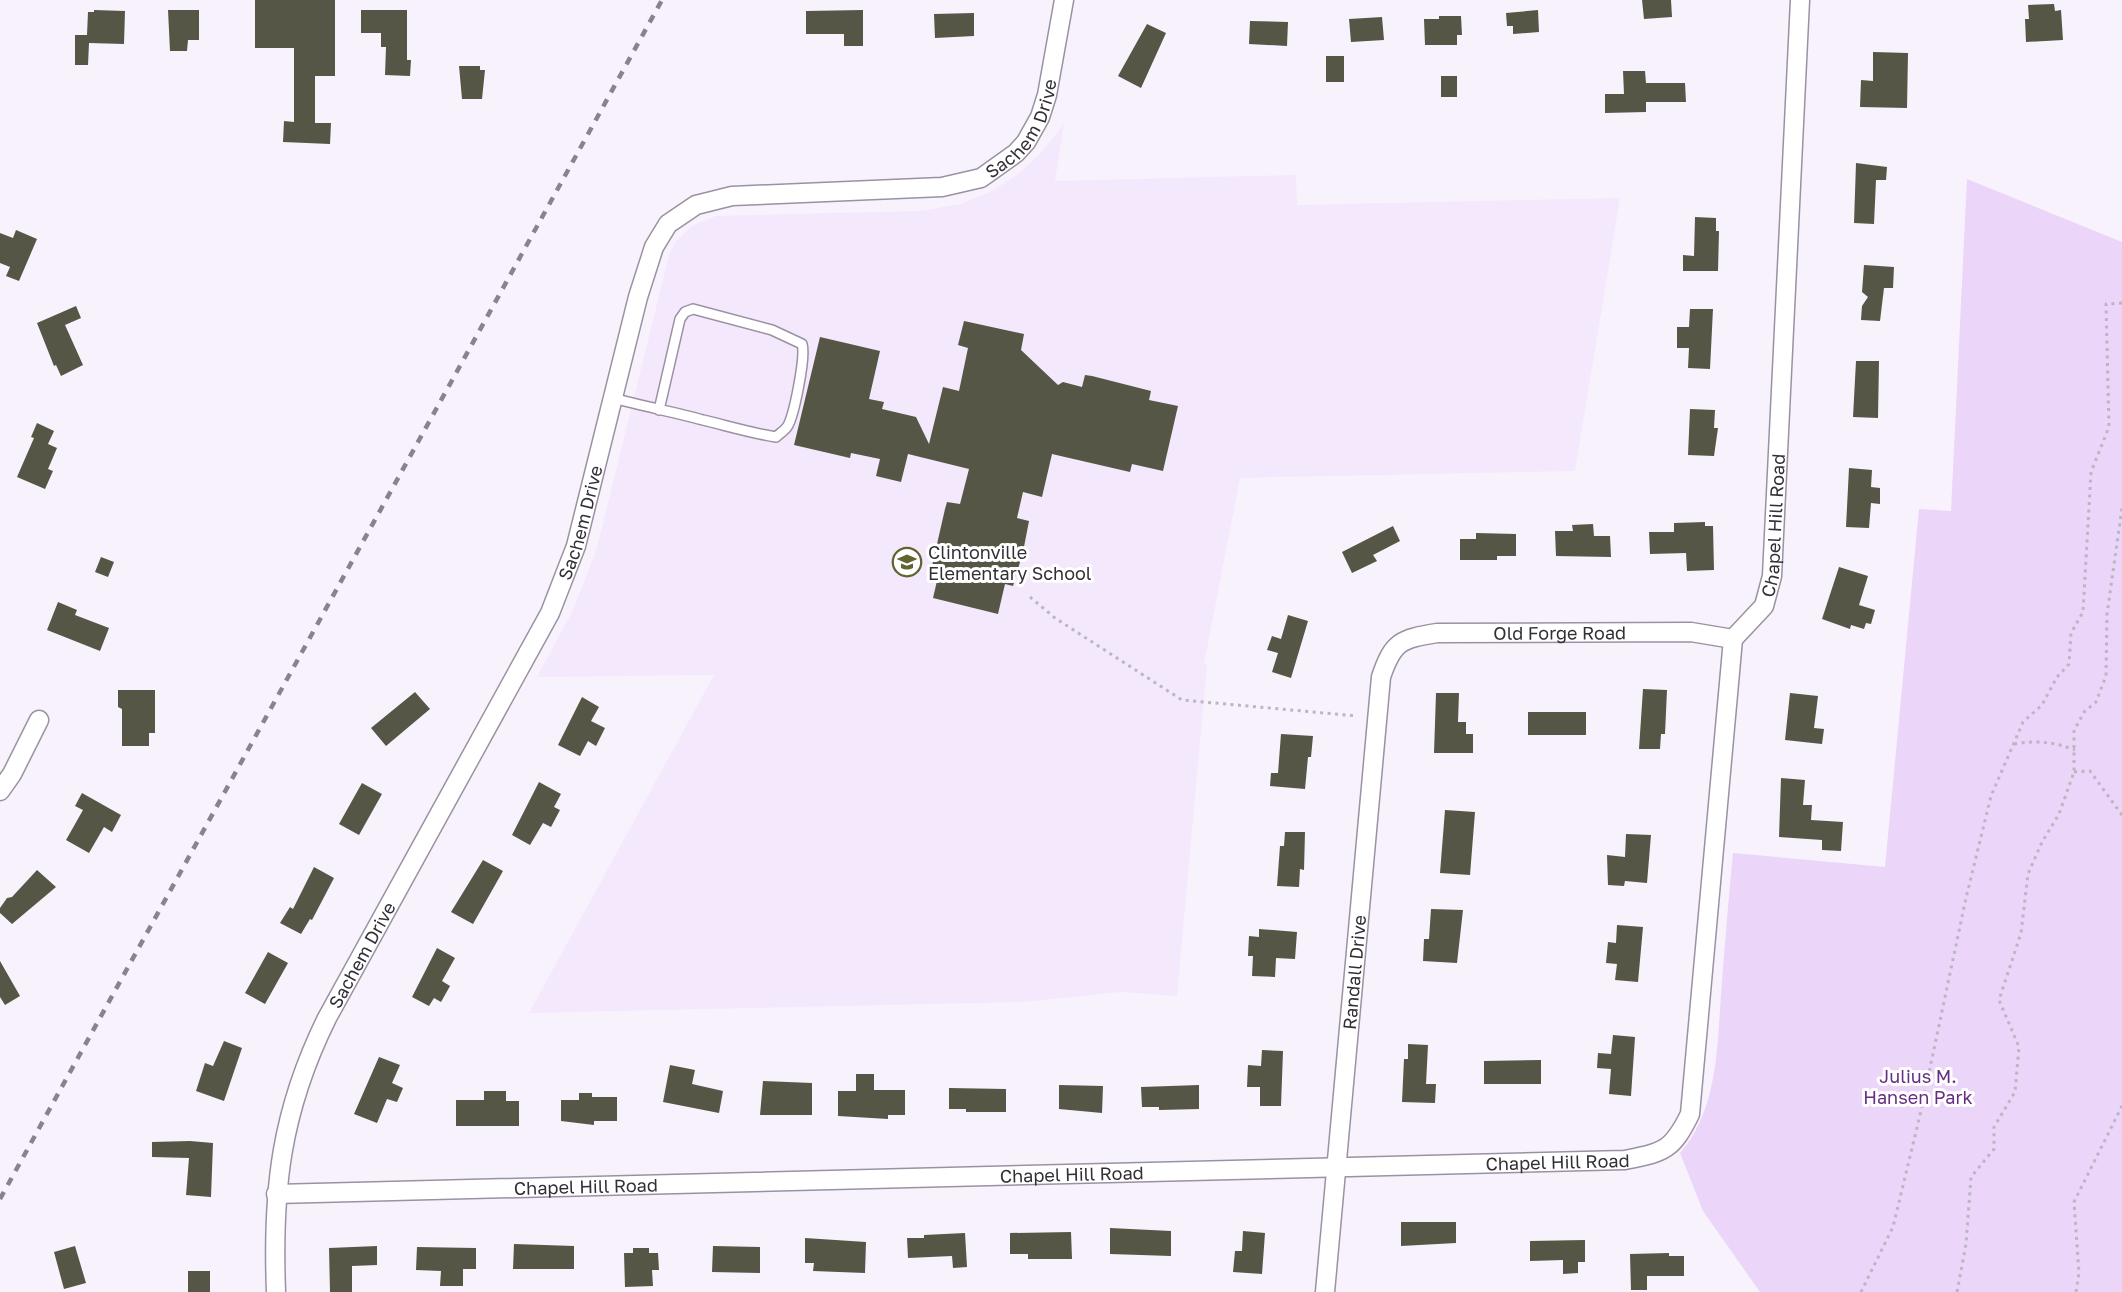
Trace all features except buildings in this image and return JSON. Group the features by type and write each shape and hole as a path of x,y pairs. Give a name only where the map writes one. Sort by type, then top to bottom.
{"street":[{"name":"Sachem Drive","path":"276,1292 276,1194 282,1143 290,1109 313,1046 559,592 576,546 638,297 654,247 668,224 681,213 711,200 772,194 942,188 981,178 1016,153 1026,142 1040,117 1047,95 1064,0"},
{"name":"Chapel Hill Road","path":"276,1194 1625,1160 1656,1153 1677,1139 1690,1114 1733,639 1764,606 1772,576 1800,0"},
{"name":"Old Forge Road","path":"1389,653 1410,638 1437,633 1691,632 1733,639"},
{"name":"Randall Drive","path":"1325,1292 1381,677 1389,653"},
{"path":"0,791 12,774 39,720"}],"lane":[{"path":"613,398 659,410 748,432 776,437 787,427 801,375 804,351 802,344 772,330 693,309 685,312 680,319 659,410"}],"path":[{"path":"1861,1292 1893,1227 1991,796 2023,722 2042,705 2057,677 2069,664 2071,633 2083,612 2091,472 2109,426 2106,304 2122,303"},
{"path":"1957,1292 1966,1244 1971,1177 1994,1149 1994,1127 2015,1092 2019,1047 1999,1000 2020,933 2028,874 2042,842 2059,814 2074,772 2074,731 2084,712 2096,702 2106,676 2107,614 2122,508"},
{"path":"1030,597 1055,618 1182,700 1357,716"},
{"path":"2014,744 2032,740 2054,742 2075,750"},
{"path":"2074,772 2090,771 2122,815"},
{"path":"2076,1292 2079,1273 2074,1202 2122,1106"}],"shaded area":[{"name":"Clintonville Elementary School","path":"1064,124 1055,181 1296,175 1297,205 1620,198 1575,471 1240,478 1204,664 1207,665 1177,996 1121,992 1023,1002 529,1013 714,675 537,677 573,610 597,548 669,255 677,240 692,226 716,216 920,211 961,204 992,191 1017,175 1039,155"}],"green space":[{"name":"Julius M. Hansen Park","path":"1967,179 2122,242 2122,1292 1760,1292 1703,1211 1680,1153 1693,1135 1703,1115 1714,1072 1733,853 1885,867 1919,509 1951,511"}],"railway":[{"path":"0,1199 662,0"}],"place":[{"name":"Clintonville Elementary School","path":"907,562"}]}
